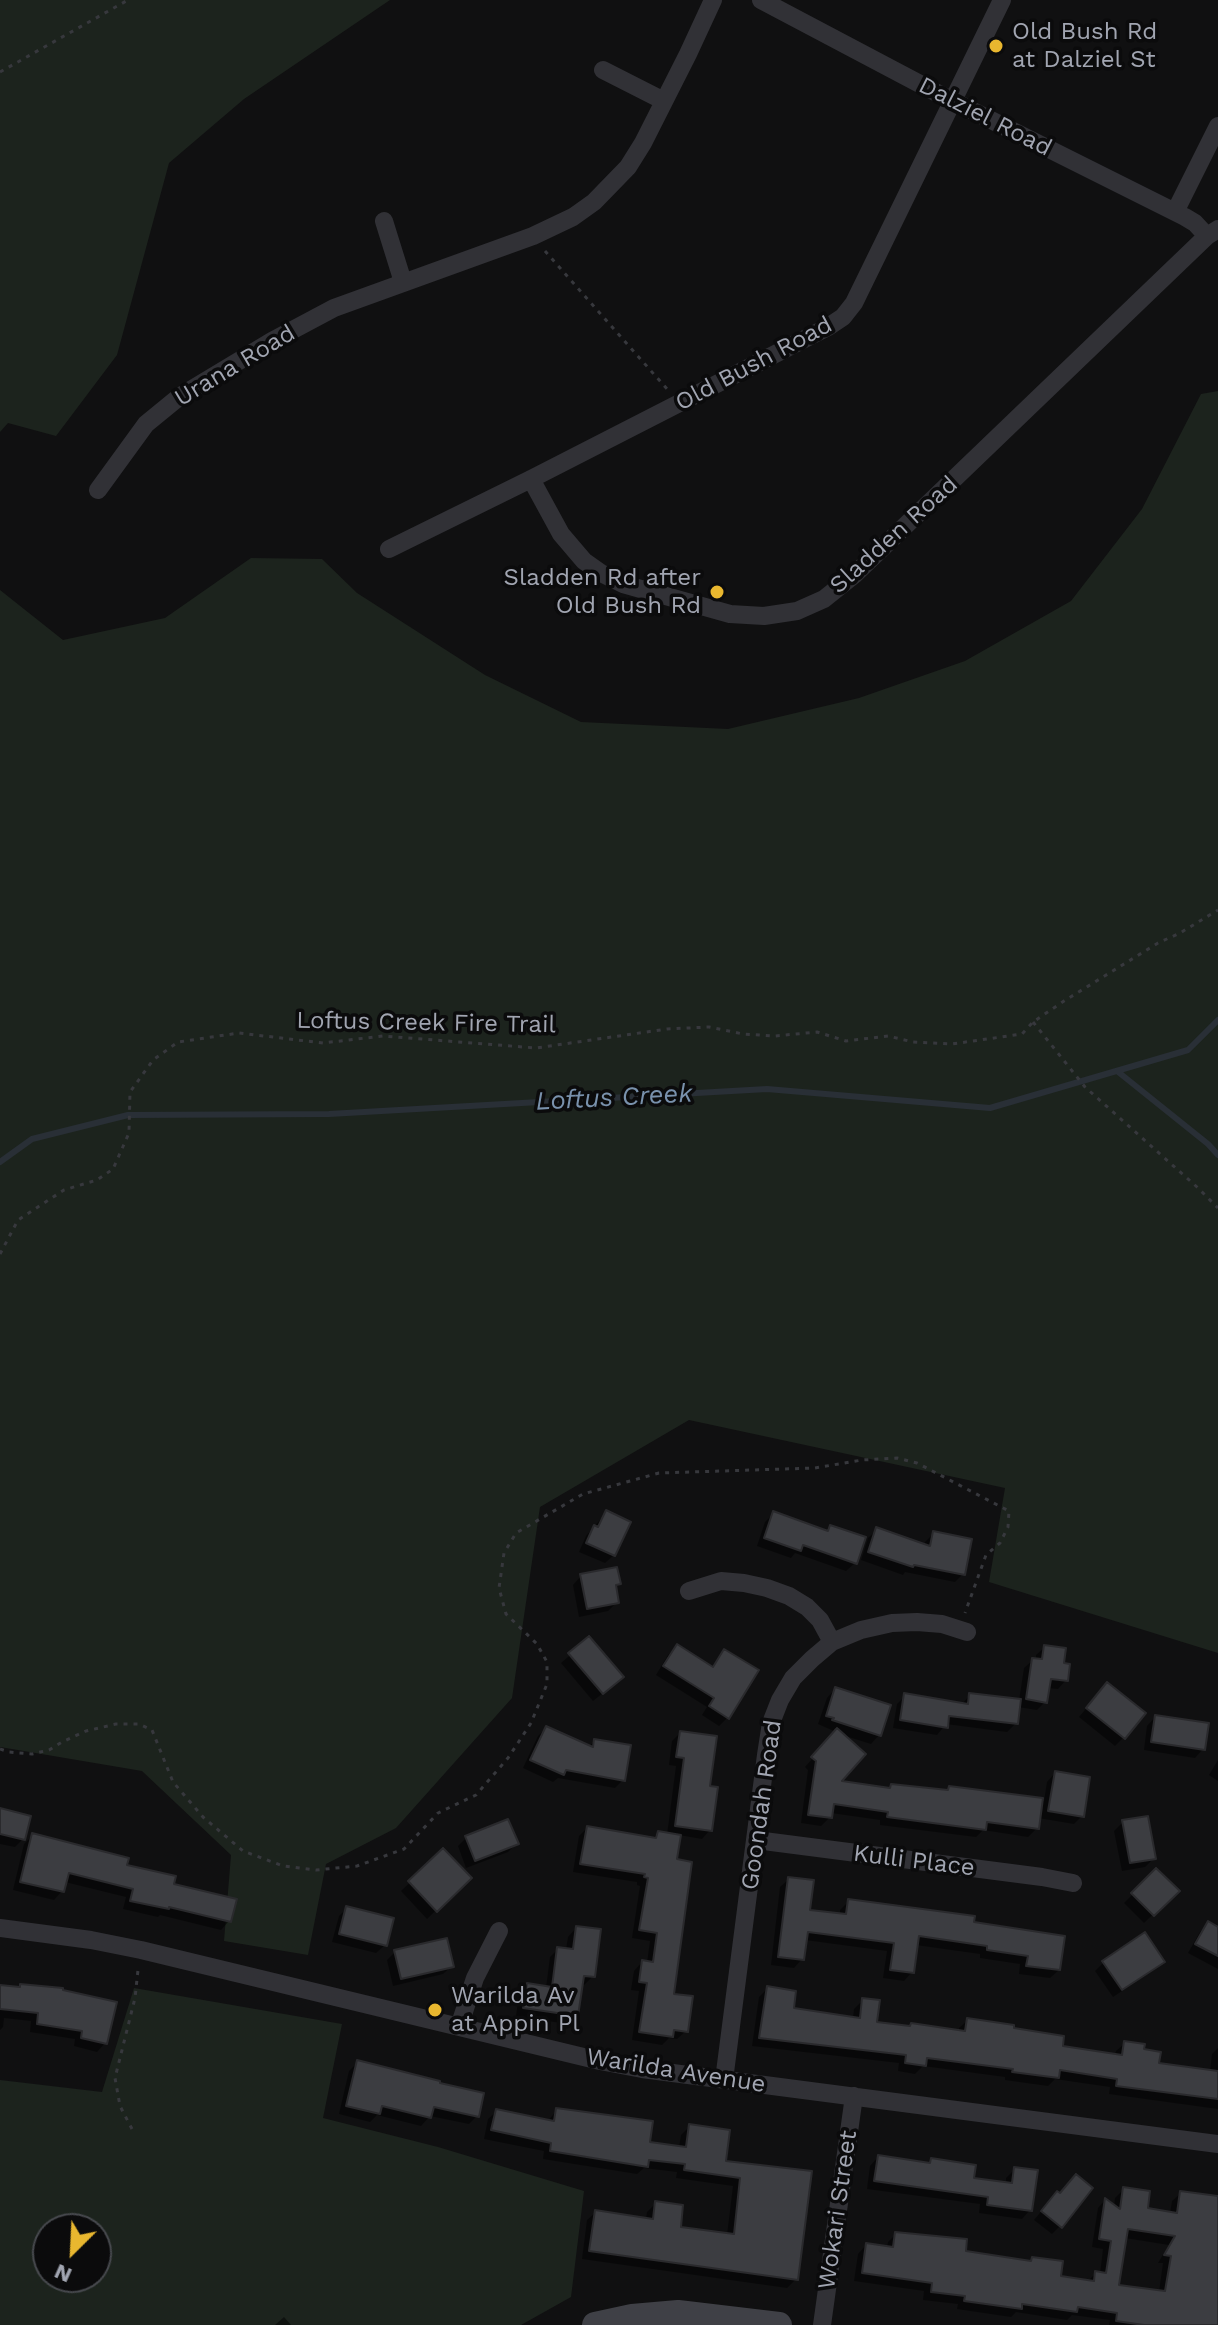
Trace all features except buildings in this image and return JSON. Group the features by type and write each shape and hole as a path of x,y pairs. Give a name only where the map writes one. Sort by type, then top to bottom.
{"street":[{"name":"Urana Road","path":"98,490 146,424 179,397 272,341 334,308 533,236 573,217 594,202 628,167 643,143 713,0"},
{"name":"Dalziel Road","path":"761,0 1212,232"},
{"name":"Old Bush Road","path":"389,549 843,317 860,291 1002,0"},
{"path":"603,70 664,101"},
{"path":"1175,212 1218,126"},
{"path":"384,221 403,282"},
{"name":"Sladden Road","path":"531,479 561,534 584,561 623,584 730,614 764,616 797,611 824,599 854,575 1212,232"},
{"path":"689,1591 721,1581 767,1588 807,1607 820,1620 832,1642"},
{"name":"Goondah Road","path":"724,2080 771,1723 780,1700 793,1678 832,1642 861,1630 892,1623 917,1622 942,1624 963,1631"},
{"name":"Kulli Place","path":"756,1840 1073,1883"},
{"name":"Warilda Avenue","path":"0,1928 141,1950 642,2069 1218,2144"},
{"path":"459,2027 471,1987 499,1931"},
{"name":"Wokari Street","path":"822,2325 854,2096"},
{"path":"595,2325 632,2317 678,2313 779,2325"}],"path":[{"path":"0,72 128,0"},
{"path":"533,236 667,389"},
{"name":"Loftus Creek Fire Trail","path":"0,1254 18,1220 64,1190 97,1180 113,1169 129,1133 130,1092 153,1060 178,1042 239,1033 323,1043 383,1036 536,1048 667,1029 709,1027 743,1034 775,1036 817,1032 846,1041 888,1036 913,1042 952,1044 1022,1034 1033,1022 1117,968 1218,910"},
{"path":"1033,1022 1085,1087 1218,1208"},
{"path":"0,1749 32,1754 49,1750 86,1731 116,1724 139,1724 152,1730 173,1782 203,1817 243,1851 283,1866 316,1870 357,1866 404,1849 438,1813 476,1795 492,1777 531,1723 547,1684 547,1662 537,1644 506,1614 499,1588 504,1553 516,1533 583,1494 659,1473 815,1468 897,1458 917,1463 993,1501 1009,1511 1008,1527 1000,1543 986,1555 963,1631"},
{"path":"132,2129 120,2106 115,2078 135,1998 141,1950"}],"shaded area":[{"path":"0,0 390,0 244,99 169,163 117,355 56,436 8,423 0,432"},
{"path":"1218,391 1218,1653 989,1582 1005,1488 689,1420 540,1507 512,1698 396,1828 326,1864 308,1955 224,1941 231,1855 142,1771 0,1747 0,590 63,640 165,618 251,558 322,559 357,593 485,675 581,722 728,729 859,698 965,661 1071,601 1142,509 1201,394"},
{"path":"134,1988 342,2024 323,2118 438,2147 584,2191 571,2297 521,2325 0,2325 0,2080 102,2092"}],"waterway":[{"name":"Loftus Creek","path":"0,1162 32,1139 128,1115 329,1114 767,1089 990,1108 1188,1050 1218,1020"},
{"path":"1117,1071 1218,1155"}],"place":[{"name":"Old Bush Rd at Dalziel St","path":"996,46"},
{"name":"Sladden Rd after Old Bush Rd","path":"717,592"},
{"name":"Warilda Av at Appin Pl","path":"435,2010"}]}
